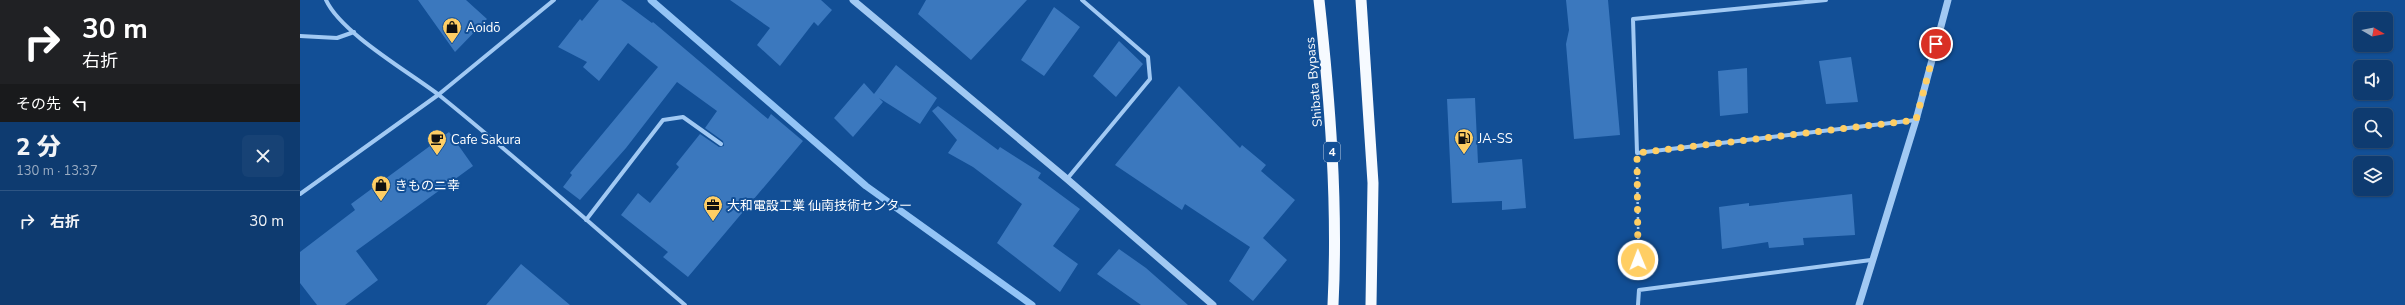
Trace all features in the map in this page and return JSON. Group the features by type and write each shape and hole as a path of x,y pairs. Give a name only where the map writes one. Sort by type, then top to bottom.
{"highway":[{"name":"Shibata Bypass","path":"1319,0 1328,84 1334,185 1334,305"},
{"path":"1361,0 1373,183 1371,305"}],"street":[{"path":"326,0 330,7 354,32 438,95 685,305"},
{"path":"300,194 438,95 554,0"},
{"path":"852,0 1067,179 1213,305"},
{"path":"1067,179 1150,79 1148,57 1082,0"},
{"path":"1826,0 1633,19 1637,153 1916,120"},
{"path":"1859,305 1871,260 1916,120 1948,0"},
{"path":"300,36 337,38 354,32"},
{"path":"586,220 663,120 683,117 720,144"},
{"path":"1638,305 1639,290 1871,260"}],"path":[{"path":"1637,153 1639,290"}],"building":[{"path":"418,0 466,0 487,19 455,52"},
{"path":"599,0 621,0 652,23 653,22 768,119 771,114 803,141 688,277 663,257 668,252 621,215 638,193 650,203 679,167 676,164 700,134 719,147 724,146 723,141 705,128 717,111 677,82 626,148 580,200 563,187 572,175 570,173 658,67 628,43 599,81 583,67 587,62 558,47 580,19 582,21"},
{"path":"730,0 821,0 832,10 818,26 814,22 780,66 757,45 770,28"},
{"path":"926,0 1027,0 971,60 918,14"},
{"path":"1566,0 1608,0 1620,135 1574,139 1566,44 1569,30"},
{"path":"1054,7 1080,27 1044,76 1021,60"},
{"path":"1119,41 1143,64 1116,97 1093,76"},
{"path":"1851,57 1858,102 1826,104 1819,61"},
{"path":"896,65 937,98 920,124 879,98 883,102 853,137 834,118 864,83 874,94"},
{"path":"1747,68 1748,113 1720,116 1718,71"},
{"path":"1179,86 1240,148 1242,145 1266,165 1261,171 1295,200 1263,238 1287,260 1253,301 1229,281 1250,247 1185,204 1182,210 1115,165"},
{"path":"1475,98 1478,163 1522,159 1526,208 1502,210 1502,201 1452,203 1447,99"},
{"path":"938,106 998,150 1000,147 1041,173 1038,178 1080,209 1053,246 1078,264 1060,292 997,243 1022,204 973,167 948,153 957,140 932,111"},
{"path":"449,132 473,166 356,251 378,280 345,305 317,305 300,283 300,252 355,210 351,204"},
{"path":"1852,194 1855,235 1803,238 1804,245 1769,248 1768,242 1722,249 1719,207 1749,203 1749,206"},
{"path":"1119,249 1146,268 1188,305 1141,305 1097,274"},
{"path":"521,264 570,305 486,305"}],"waterway":[{"path":"651,0 866,186 1032,305"}],"place":[{"name":"Aoidō","path":"452,44"},
{"name":"JA-SS","path":"1464,155"},
{"name":"Cafe Sakura","path":"437,156"},
{"name":"きものニ幸","path":"381,202"},
{"name":"大和電設工業 仙南技術センター","path":"713,222"}],"route":[{"path":"1638,260 1637,153 1916,120 1936,44"}]}
